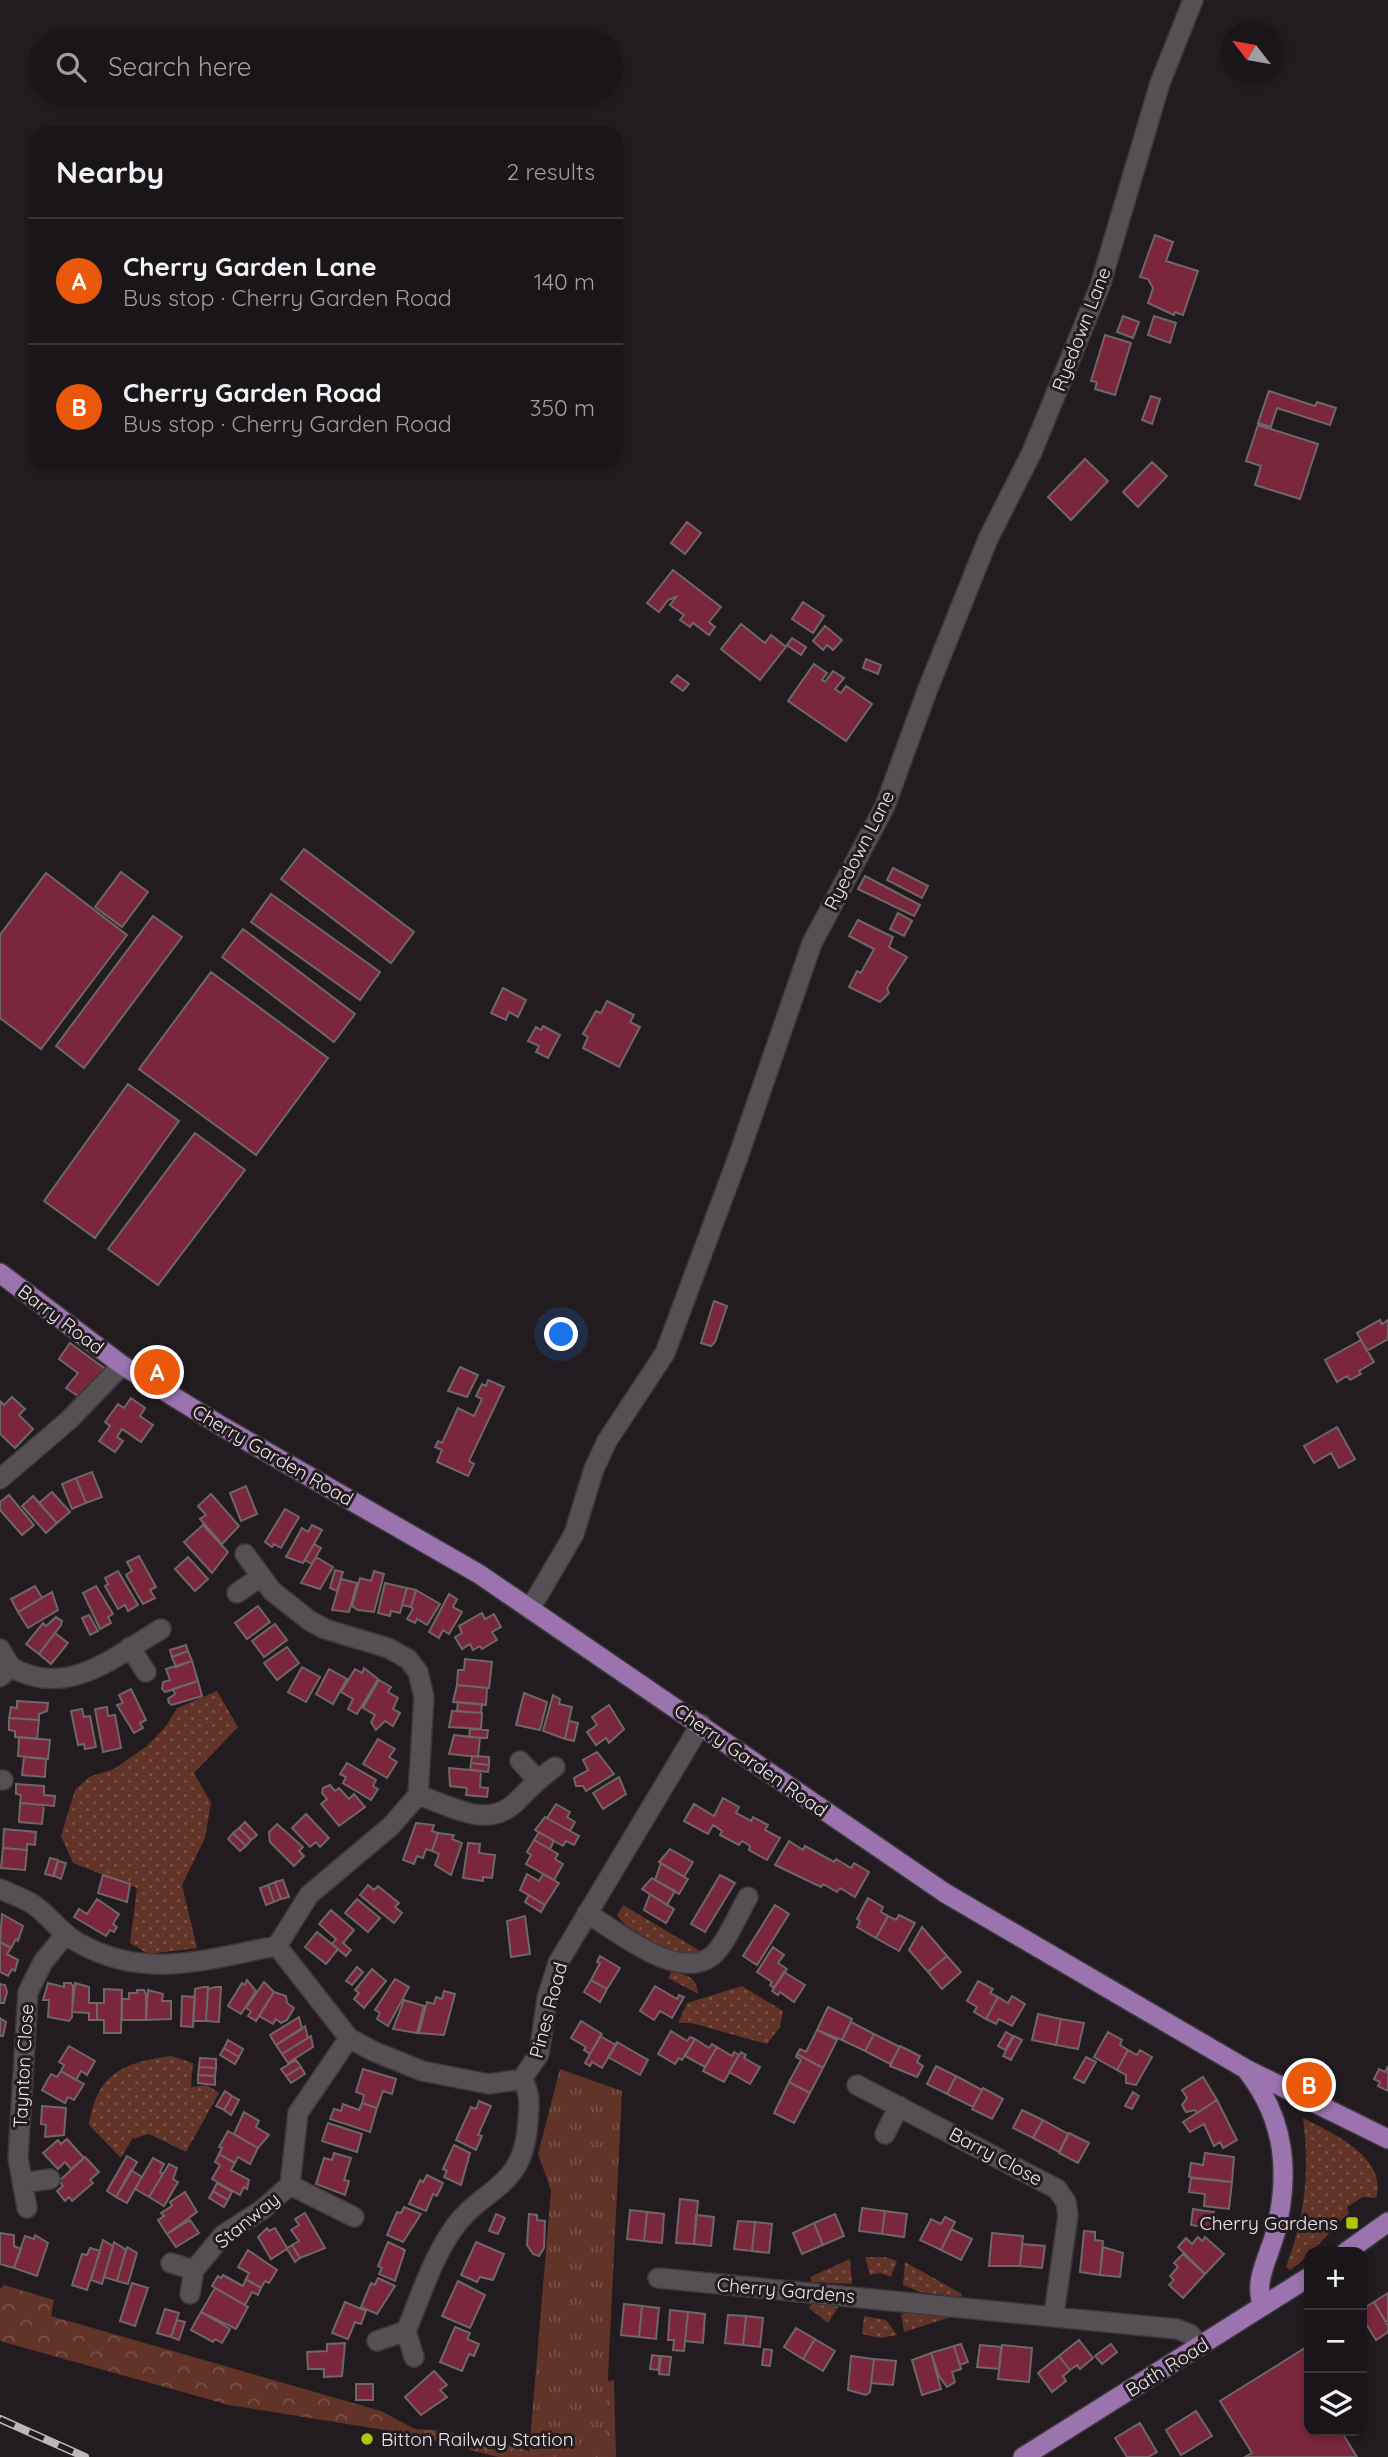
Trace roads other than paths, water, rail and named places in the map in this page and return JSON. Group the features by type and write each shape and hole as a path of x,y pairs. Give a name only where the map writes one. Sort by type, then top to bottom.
{"main road":[{"name":"Barry Road","path":"0,1273 122,1365"},
{"name":"Cherry Garden Road","path":"122,1365 223,1427 479,1574 945,1893 1246,2069 1388,2139"},
{"path":"1246,2069 1265,2093 1276,2116 1281,2145 1280,2202 1275,2234 1259,2283 1258,2296 1263,2306"},
{"path":"1353,2247 1388,2222"},
{"name":"Bath Road","path":"1023,2457 1304,2280"}],"street":[{"name":"Ryedown Lane","path":"530,1609 574,1534 594,1469 607,1441 665,1353 737,1160 812,943 885,806 926,691 983,551 1041,433 1100,286 1160,83 1193,0"},
{"path":"0,1479 69,1420 122,1365"},
{"path":"0,1889 34,1905 65,1935 128,1964 149,1966 278,1946 309,1895 391,1826 418,1795 424,1696 418,1672 408,1659 388,1648 325,1629 310,1621 260,1577 245,1554"},
{"path":"237,1593 260,1577"},
{"path":"0,1649 5,1672 42,1679 73,1679 161,1629"},
{"path":"131,1647 146,1672"},
{"name":"Pines Road","path":"406,2331 440,2251 453,2229 474,2207 504,2185 519,2162 527,2133 529,2091 522,2080 539,2054 547,1998 558,1963 701,1724"},
{"path":"520,1760 537,1779"},
{"path":"418,1795 486,1817 498,1815 513,1805 537,1779 555,1767"},
{"path":"587,1913 662,1958 681,1965 696,1965 714,1955 748,1896"},
{"name":"Taynton Close","path":"27,2208 18,2158 28,1992 43,1962 65,1935"},
{"path":"278,1946 349,2038 397,2063 422,2071 489,2084 522,2080"},
{"name":"Stanway","path":"194,2270 223,2235 263,2209 290,2185 298,2113 349,2038"},
{"name":"Barry Close","path":"857,2085 1057,2189 1066,2203 1068,2215 1054,2314"},
{"path":"885,2134 899,2106"},
{"path":"23,2183 50,2179"},
{"name":"Stanway","path":"290,2185 354,2217"},
{"path":"171,2263 194,2270 190,2294"},
{"name":"Cherry Gardens","path":"659,2278 1054,2314 1177,2329 1190,2334 1200,2346"},
{"path":"377,2341 406,2331 414,2357"}],"railway":[{"path":"0,2419 85,2457"}],"place":[{"name":"Cherry Garden Lane","path":"157,1372"},
{"name":"Cherry Garden Road","path":"1309,2085"},
{"name":"Cherry Gardens","path":"1352,2223"},
{"name":"Bitton Railway Station","path":"367,2439"}]}
